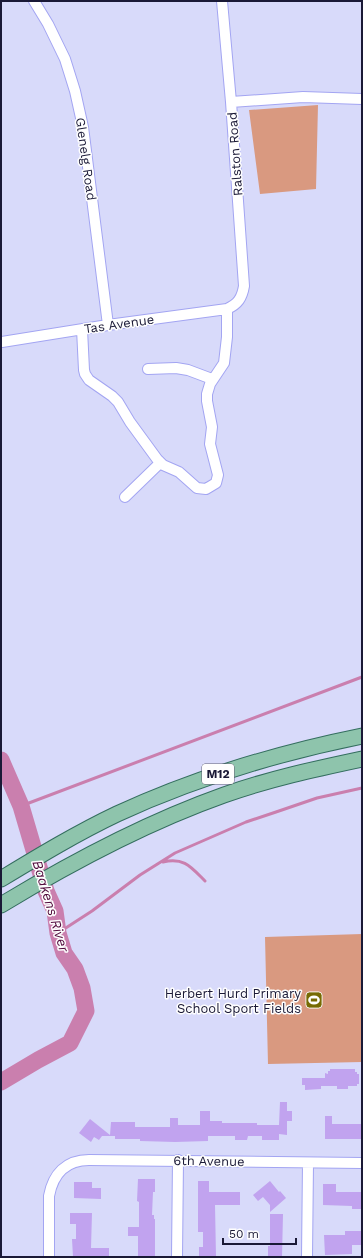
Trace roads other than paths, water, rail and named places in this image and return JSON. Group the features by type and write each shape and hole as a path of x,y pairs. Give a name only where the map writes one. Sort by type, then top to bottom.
{"main road":[{"name":"M12","path":"1,880 81,833 116,815 166,793 224,772 291,752 362,736"},
{"name":"M12","path":"1,905 42,880 92,853 177,813 224,795 268,781 362,759"}],"street":[{"name":"Glenelg Road","path":"34,1 48,24 65,59 75,91 83,127 108,325"},
{"name":"Ralston Road","path":"222,1 244,286 242,295 231,307"},
{"path":"231,102 303,97 362,99"},
{"name":"Tas Avenue","path":"2,342 231,307"},
{"path":"82,329 84,370 89,380 118,402 130,422 160,463 179,472 197,488 206,489 216,483 218,475 210,444 212,427 207,401 208,388 212,378 224,363 231,307"},
{"path":"148,369 176,368 188,370 212,378"},
{"path":"125,497 160,463"},
{"name":"6th Avenue","path":"48,1257 50,1188 54,1178 59,1172 70,1164 82,1160 362,1163"},
{"path":"177,1257 178,1160"},
{"path":"307,1257 308,1162"}],"waterway":[{"path":"21,806 362,677"},
{"name":"Baakens River","path":"1,760 21,806 46,891 55,911 58,933 64,953 75,969 82,988 86,1011 70,1043 1,1082"},
{"path":"58,933 92,911 140,875 175,853 246,822 317,798 362,788"},
{"path":"163,862 176,861 187,864 205,881"}],"place":[{"name":"Herbert Hurd Primary School Sport Fields","path":"314,1000"}]}
